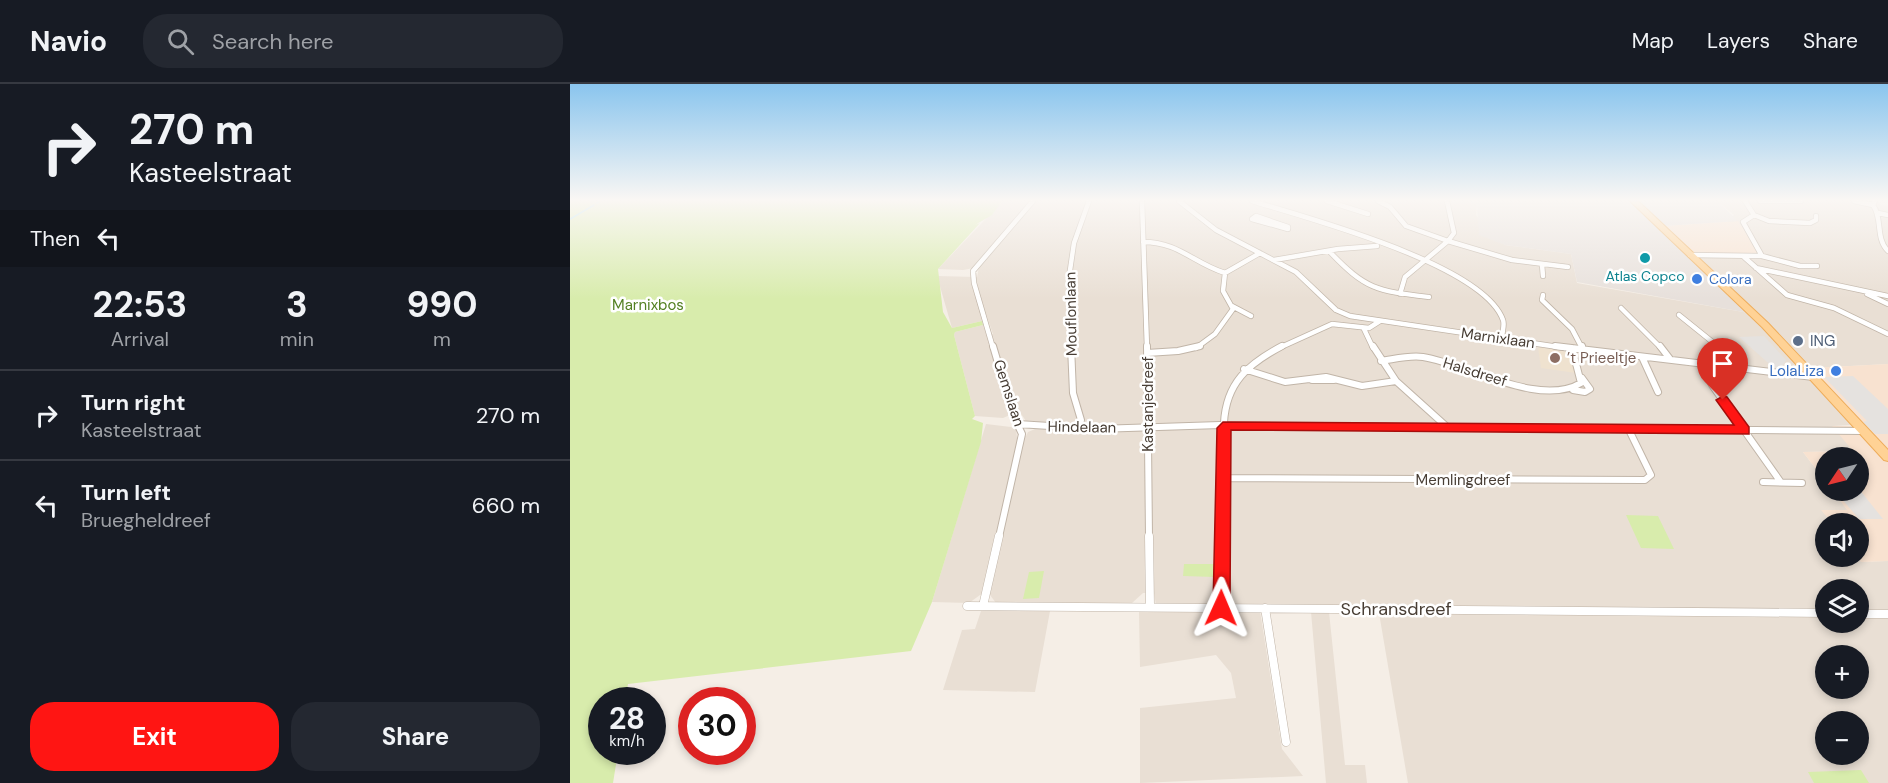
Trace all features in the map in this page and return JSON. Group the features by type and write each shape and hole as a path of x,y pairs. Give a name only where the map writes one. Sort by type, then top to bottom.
{"main road":[{"path":"1667,234 1765,325 1888,457"}],"street":[{"name":"Gemslaan","path":"983,606 1022,434 974,283 973,271 1005,234"},
{"name":"Mouflonlaan","path":"1077,234 1069,277 1072,393 1081,420 1079,428"},
{"name":"Kastanjedreef","path":"1143,234 1148,353 1150,606"},
{"name":"Marnixlaan","path":"1223,234 1302,276 1336,310 1350,316 1583,350 1732,368 1811,374"},
{"path":"1347,234 1426,259 1469,283 1494,306 1503,321 1502,338"},
{"path":"1426,234 1512,260 1568,267"},
{"path":"1400,294 1405,277 1448,241 1454,234"},
{"path":"1749,234 1762,256"},
{"path":"1880,234 1881,243 1888,251"},
{"path":"1356,245 1359,242 1357,237"},
{"path":"1143,242 1175,244 1200,264 1226,273"},
{"path":"1274,260 1290,259 1356,245 1383,246"},
{"path":"1329,251 1364,286 1380,292 1429,297"},
{"path":"1148,353 1179,352 1202,347 1214,338 1233,309 1222,284 1226,273 1260,253"},
{"path":"1690,255 1762,256 1800,266 1817,266"},
{"path":"1744,257 1787,295 1834,308 1888,334"},
{"path":"1284,265 1290,259"},
{"path":"1542,265 1543,276"},
{"path":"1756,268 1888,296"},
{"path":"1856,288 1888,304"},
{"path":"1543,295 1542,300 1548,308 1573,329 1583,350"},
{"path":"1232,306 1251,316"},
{"path":"1621,308 1650,334 1670,359"},
{"path":"1679,315 1719,348 1732,368"},
{"path":"1221,608 1226,397 1244,369 1259,357 1322,328 1340,323 1364,329 1380,321"},
{"path":"1364,329 1381,361 1396,381 1446,426"},
{"path":"1570,390 1588,391 1590,389 1582,378 1572,348"},
{"name":"Halsdreef","path":"1381,361 1421,357 1511,383 1570,390"},
{"path":"1642,357 1658,392"},
{"path":"1701,364 1712,385 1780,481"},
{"path":"1244,369 1286,382 1335,380 1362,386 1396,381"},
{"path":"1570,390 1578,388 1582,378"},
{"name":"Hindelaan","path":"1018,423 1079,428 1224,425 1863,431"},
{"name":"Memlingdreef","path":"1223,478 1645,480 1651,475 1649,466 1629,430"},
{"path":"1763,482 1802,483"},
{"name":"Schransdreef","path":"967,606 1815,613"},
{"path":"1265,608 1286,742"},
{"path":"1869,614 1888,614"}],"shaded area":[{"path":"972,234 1494,234 1505,245 1571,254 1577,283 1749,313 1851,425 1833,426 1851,447 1815,447 1815,452 1803,452 1815,468 1815,501 1841,501 1848,510 1822,510 1824,513 1815,513 1815,567 1869,567 1869,562 1888,561 1888,783 1408,783 1379,613 1394,606 1259,605 1282,749 1303,776 1140,783 1140,708 1236,698 1231,673 1216,655 1140,667 1139,611 1157,611 1154,593 1143,593 1132,603 997,603 995,610 1050,611 1035,692 943,690 962,630 975,629 981,611 994,610 996,603 990,595 980,595 969,603 932,602 986,424 1011,427 1016,430 1017,437 1026,436 1028,432 1035,429 1036,422 1026,421 1019,411 1003,418 975,416 954,335 955,332 983,325 986,334 993,334 986,314 980,314 982,321 952,328 937,276 977,277 979,267 963,270 938,269"},
{"path":"1665,234 1749,313 1577,282 1571,254 1505,245 1479,235"},
{"path":"1672,234 1746,234 1760,254 1693,254"},
{"path":"1714,234 1888,234 1888,364 1812,368 1693,254"},
{"path":"1764,336 1786,360 1781,368 1775,369 1739,337"},
{"name":"’t Prieeltje","path":"1538,347 1568,352 1576,373 1541,368"},
{"path":"1888,364 1888,561 1869,562 1869,513 1824,513 1821,510 1847,510 1840,501 1869,501 1869,447 1850,447 1832,426 1863,426 1812,368"},
{"path":"1853,376 1888,409 1888,434 1875,434 1863,422 1867,421 1824,377"},
{"path":"1803,452 1815,452 1815,468"},
{"path":"1844,501 1869,501 1883,519 1869,519 1869,513 1854,513"},
{"path":"1311,612 1329,612 1345,765 1365,765 1367,783 1326,783"}],"green space":[{"name":"Marnixbos","path":"570,234 970,234 938,269 943,312 952,328 982,321 983,325 955,332 954,335 975,416 972,419 983,423 981,442 932,602 911,651 628,684 627,687 588,687 588,765 616,765 613,783 570,783"},
{"path":"1626,515 1658,516 1674,549 1641,548"},
{"path":"1184,564 1216,564 1215,577 1183,576"},
{"path":"1044,571 1039,598 1023,599 1029,572"},
{"path":"1861,770 1869,783 1814,783 1808,772"}],"place":[{"name":"Atlas Copco","path":"1645,258"},
{"name":"Colora","path":"1697,279"},
{"name":"ING","path":"1798,341"},
{"name":"’t Prieeltje","path":"1555,358"},
{"name":"LolaLiza","path":"1836,371"}],"route":[{"path":"1221,608 1224,428 1228,425 1744,430 1723,400"}]}
